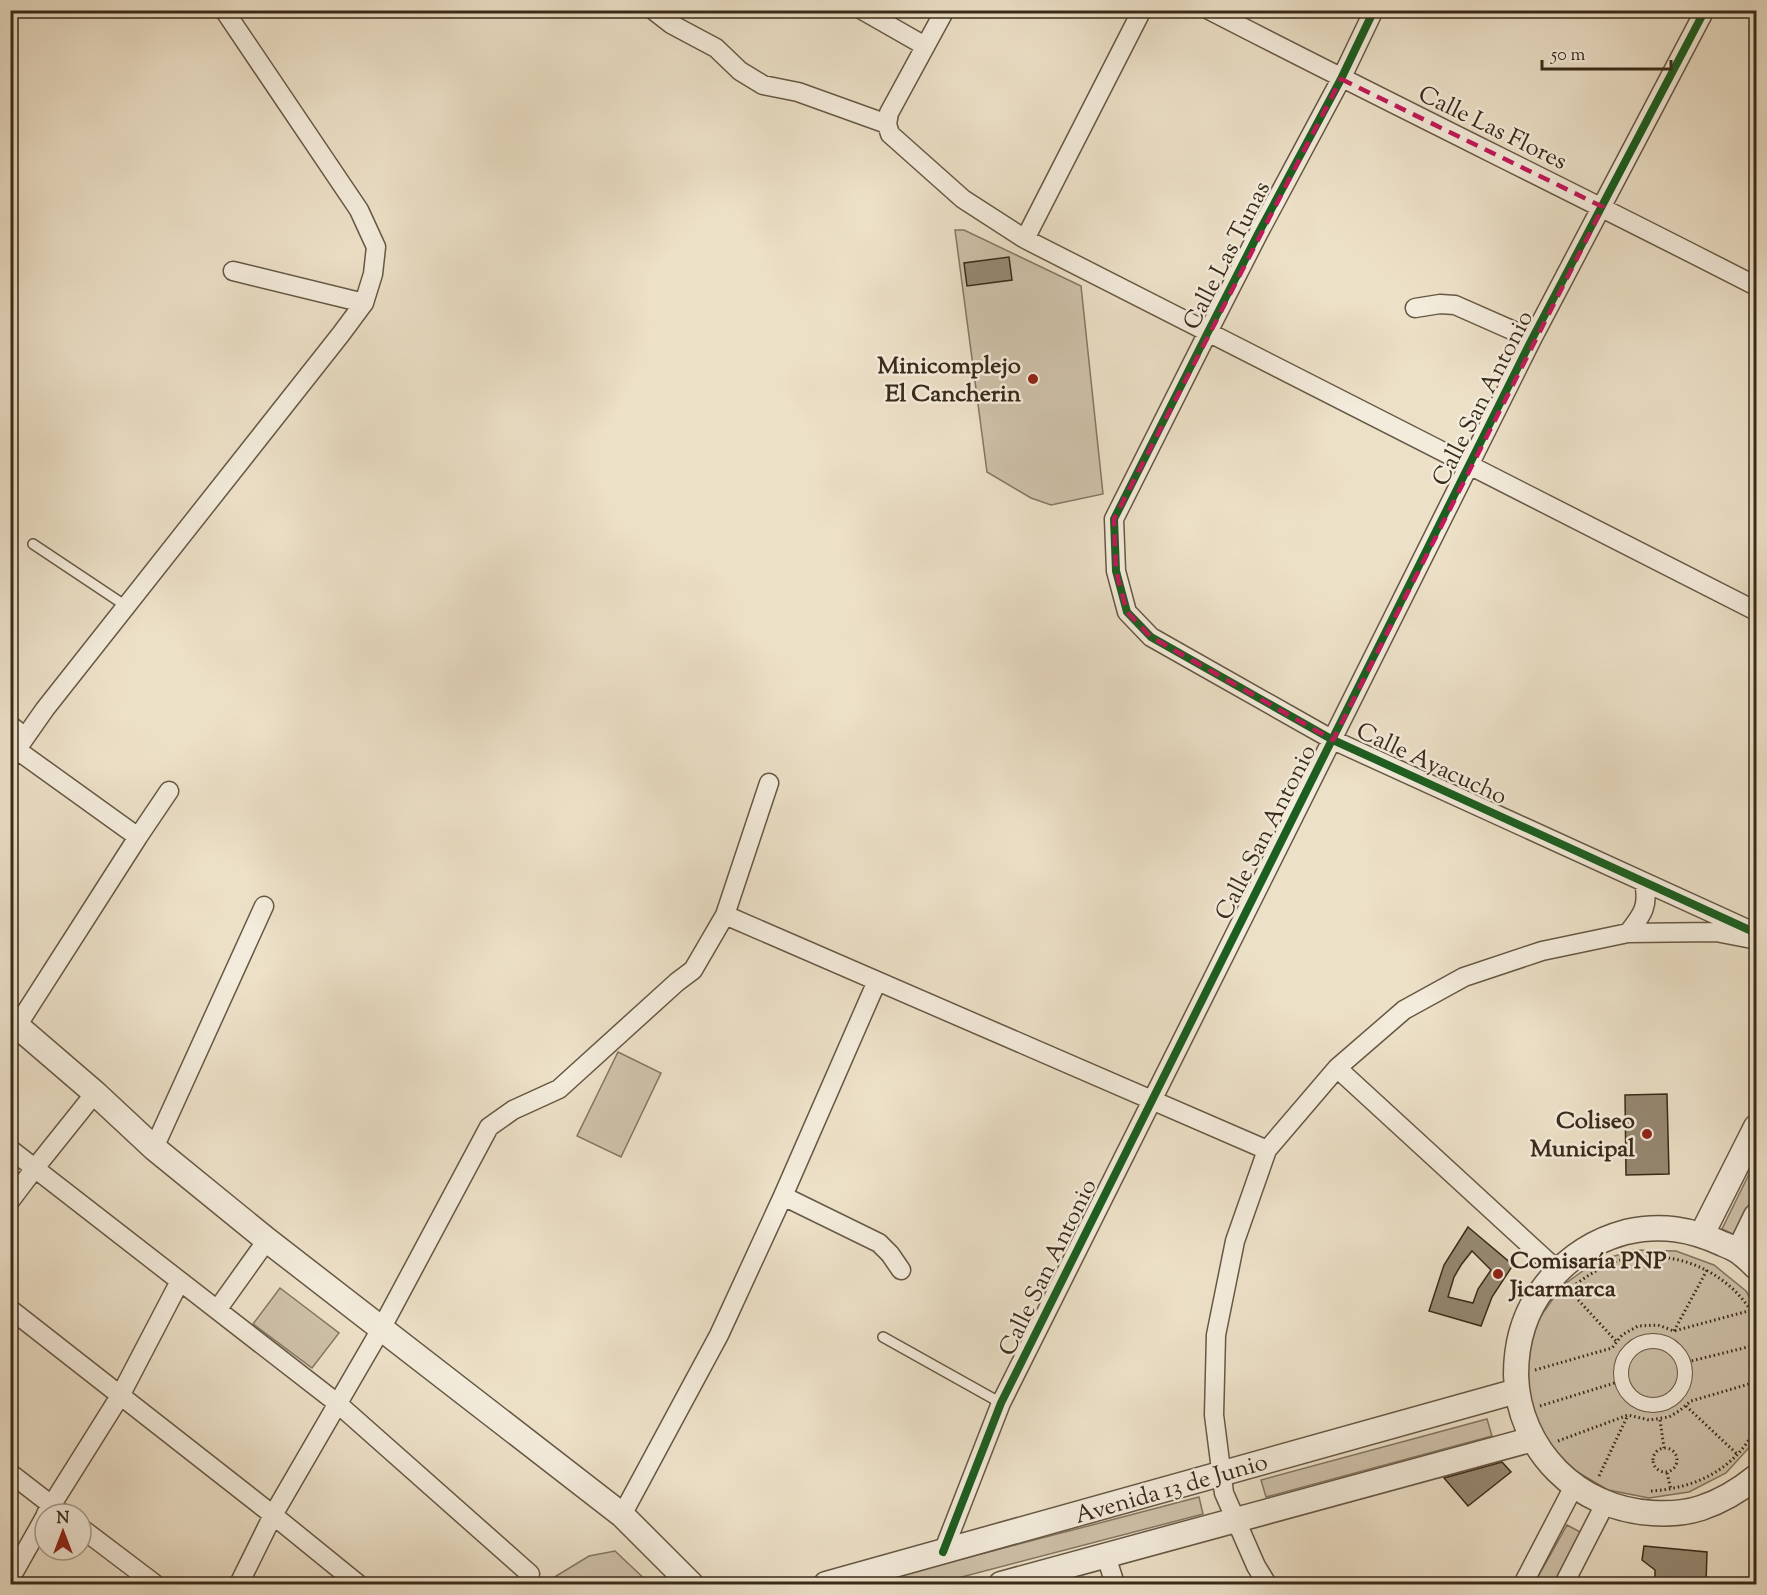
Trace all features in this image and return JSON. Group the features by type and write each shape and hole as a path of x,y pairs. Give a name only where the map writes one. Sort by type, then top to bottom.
{"street":[{"path":"17,749 45,709 341,334 364,303 373,274 376,247 359,210 224,10"},
{"path":"653,10 671,24 716,48 740,71 763,85 798,92 888,129 963,199 1025,239 1756,611"},
{"path":"862,10 926,46"},
{"path":"888,129 889,113 945,10"},
{"path":"1025,239 1142,10"},
{"name":"Calle Las Flores","path":"1209,10 1341,79 1603,207 1756,286"},
{"name":"Calle Las Tunas","path":"1114,519 1258,234 1341,79 1374,10"},
{"name":"Calle San Antonio","path":"943,1552 1001,1402 1532,339 1705,10"},
{"path":"233,271 364,303"},
{"path":"1415,308 1440,304 1455,305 1532,339"},
{"name":"Calle Ayacucho","path":"1114,519 1116,571 1127,612 1151,637 1333,740 1756,933"},
{"path":"10,725 17,749 138,837"},
{"path":"239,1584 273,1515 381,1329 489,1127 513,1110 559,1089 693,970 725,915 769,783"},
{"path":"169,791 14,1023 154,1148 267,1240 622,1515 691,1584"},
{"path":"1628,933 1644,909 1647,896 1644,882"},
{"path":"154,1148 264,906"},
{"path":"725,915 1268,1150"},
{"path":"1267,1584 1256,1566 1224,1493 1214,1415 1216,1335 1235,1241 1268,1150 1337,1068 1404,1010 1464,977 1542,951 1628,933 1716,932 1756,940"},
{"path":"622,1515 719,1335 877,981"},
{"path":"1337,1068 1557,1270"},
{"path":"10,1201 95,1093"},
{"path":"1702,1234 1756,1127"},
{"path":"10,1149 337,1403 530,1574"},
{"path":"783,1196 879,1243 901,1270"},
{"path":"1738,1251 1756,1216"},
{"path":"1756,1267 1738,1251 1702,1234 1671,1228 1640,1229 1610,1236 1582,1250 1557,1270 1537,1296 1523,1326 1516,1358 1527,1394 1521,1410 1533,1439 1559,1474 1574,1486 1605,1492 1636,1512 1669,1514 1700,1508 1730,1496 1756,1478"},
{"path":"217,1310 267,1240"},
{"path":"57,1502 120,1396 180,1281"},
{"path":"10,1309 358,1584"},
{"path":"1644,1342 1663,1343 1679,1355 1683,1363 1685,1373 1680,1391 1674,1398 1657,1405 1648,1405 1631,1397 1622,1381 1621,1371 1628,1353 1644,1342"},
{"name":"Avenida 13 de Junio","path":"826,1584 1221,1474 1527,1394"},
{"name":"Avenida 13 de Junio","path":"1001,1584 1533,1439"},
{"path":"10,1473 40,1502"},
{"path":"1523,1584 1574,1486"},
{"path":"1564,1584 1605,1492"},
{"path":"93,1537 155,1584"},
{"path":"10,1579 33,1541"},
{"path":"1106,1556 1115,1584"}],"lane":[{"path":"33,544 126,606"},
{"path":"883,1337 1001,1402"}],"path":[{"path":"1616,1341 1569,1290 1593,1272 1620,1260 1650,1256 1679,1259 1707,1270 1732,1287 1752,1310 1756,1319"},
{"path":"1674,1331 1707,1270"},
{"path":"1535,1359 1534,1371 1612,1348 1616,1341 1629,1330 1638,1326 1658,1325 1674,1331 1752,1310"},
{"path":"1683,1363 1756,1345"},
{"path":"1538,1407 1622,1381"},
{"path":"1562,1449 1556,1442 1628,1415 1639,1419 1669,1417 1691,1401 1756,1382"},
{"path":"1527,1394 1542,1416"},
{"path":"1686,1406 1737,1455"},
{"path":"1605,1492 1598,1478 1628,1415"},
{"path":"1660,1419 1664,1448"},
{"path":"1646,1491 1671,1490 1696,1483 1718,1471 1737,1455 1756,1428"},
{"path":"1664,1448 1672,1450 1677,1461 1674,1468 1667,1473 1655,1468 1652,1460 1656,1452 1664,1448"},
{"path":"1667,1473 1671,1490"}],"highlighted area":[{"path":"1341,79 1603,207 1333,740 1151,637 1127,612 1116,571 1114,519"}],"shaded area":[{"name":"Minicomplejo El Cancherin","path":"955,230 964,230 1081,286 1103,494 1051,505 1031,498 987,472"},
{"path":"618,1052 661,1073 621,1157 577,1136"},
{"path":"1756,1160 1756,1191 1735,1235 1722,1229"},
{"path":"1634,1250 1676,1251 1714,1265 1746,1291 1756,1308 1756,1440 1726,1473 1689,1492 1649,1498 1608,1490 1572,1469 1545,1439 1530,1401 1527,1360 1538,1320 1562,1286 1595,1262"},
{"path":"280,1288 339,1333 312,1368 253,1324"},
{"path":"1487,1419 1492,1436 1266,1497 1261,1480"},
{"path":"1199,1497 1203,1514 935,1584 866,1584"},
{"path":"1567,1525 1586,1535 1559,1584 1534,1584"},
{"path":"615,1551 650,1584 543,1584 589,1556"}],"building":[{"path":"1009,257 1012,280 967,286 964,263"},
{"name":"Coliseo Municipal","path":"1667,1094 1669,1174 1626,1175 1625,1095"},
{"name":"Comisaría PNP Jicarmarca","path":"1468,1227 1513,1265 1492,1297 1481,1326 1429,1311 1444,1265","holes":["1472,1251 1491,1270 1478,1289 1473,1303 1448,1297 1454,1277"]},
{"path":"1502,1462 1511,1472 1468,1506 1444,1478"},
{"path":"1644,1546 1707,1552 1706,1584 1655,1584 1655,1570 1642,1560"}],"cycle path":[{"path":"1374,10 1341,79 1258,234 1114,519 1116,571 1127,612 1151,637 1333,740 1756,933"},
{"path":"943,1552 1001,1403 1532,339 1705,10"}],"place":[{"name":"Minicomplejo El Cancherin","path":"1033,379"},
{"name":"Coliseo Municipal","path":"1647,1134"},
{"name":"Comisaría PNP Jicarmarca","path":"1498,1274"}]}
